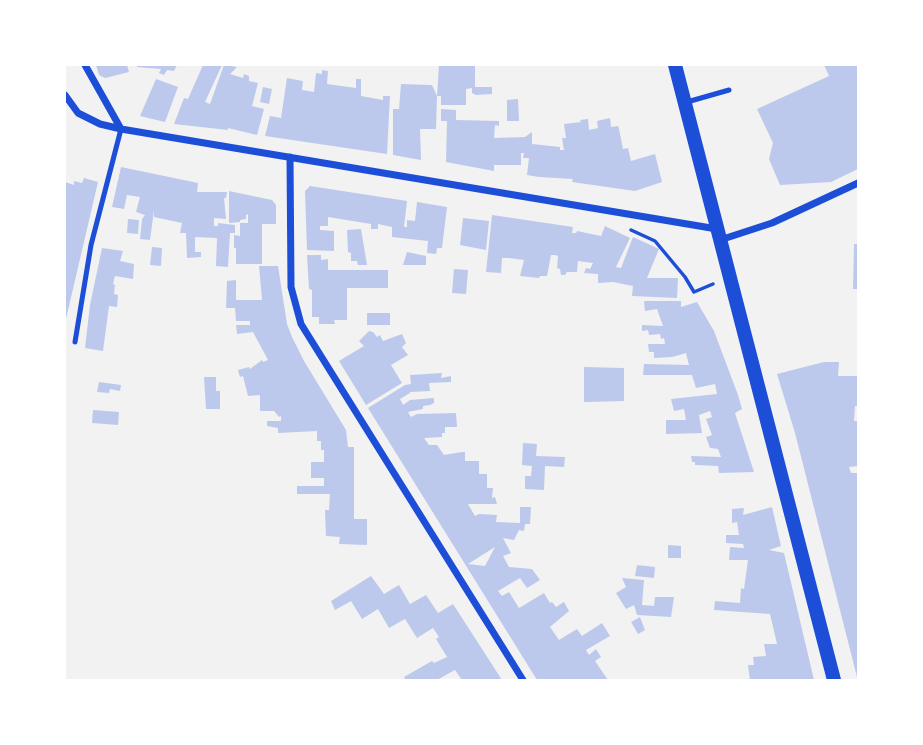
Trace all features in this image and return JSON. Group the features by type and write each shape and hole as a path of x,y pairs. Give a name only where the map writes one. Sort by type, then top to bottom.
{"main road":[{"path":"675,65 834,680"}],"street":[{"path":"85,65 121,129"},
{"path":"65,95 78,113 88,119 121,129 632,215 718,235 772,223 858,183"},
{"path":"290,157 291,287 301,324 523,680"}],"lane":[{"path":"684,103 729,90"},
{"path":"75,342 91,245 121,129"}],"path":[{"path":"632,215 630,229 655,241 685,276 694,292 729,278"}],"building":[{"path":"96,65 127,65 129,72 105,78 99,75"},
{"path":"137,65 177,65 174,71 167,70 164,75 159,73 161,69"},
{"path":"203,65 222,65 205,102 210,104 224,65 237,67 230,74 243,78 244,74 249,76 249,81 258,83 252,106 264,109 257,135 228,128 174,124 184,98 188,99"},
{"path":"439,65 475,65 475,87 492,87 492,94 476,95 472,93 472,88 466,89 466,105 441,105 441,96 437,96"},
{"path":"824,65 858,65 858,169 831,182 780,185 769,159 773,143 757,109 829,76"},
{"path":"322,70 328,71 327,84 356,88 356,79 361,79 361,96 383,100 383,96 390,96 387,154 265,136 270,116 281,118 287,78 303,81 302,90 314,92 316,73 322,74"},
{"path":"156,79 178,87 165,122 140,116"},
{"path":"401,84 432,85 437,96 436,129 420,129 421,160 393,155 393,109 399,109"},
{"path":"263,87 272,89 269,104 260,102"},
{"path":"518,99 519,121 507,121 507,100"},
{"path":"441,109 456,110 456,120 499,121 499,126 495,125 494,138 525,137 532,132 532,144 560,147 560,150 564,150 562,138 566,138 564,124 588,119 589,130 598,128 597,121 610,118 611,127 618,126 623,149 628,148 631,161 655,154 662,182 635,191 572,182 573,179 527,175 529,158 523,158 524,153 521,153 521,165 494,165 494,171 446,162 447,121 441,121"},
{"path":"121,167 198,183 197,192 227,192 224,198 226,219 214,218 214,226 218,226 218,223 235,225 235,233 230,233 228,267 216,266 217,238 195,237 195,252 201,252 201,257 187,258 186,233 180,233 182,223 154,217 154,210 150,240 140,239 142,219 145,215 136,212 140,197 127,195 124,209 112,207"},
{"path":"84,178 98,182 65,323 65,182 74,185 74,181 82,183"},
{"path":"310,186 407,201 404,227 407,227 407,220 415,221 417,202 447,207 442,248 437,248 436,254 427,253 428,241 392,237 392,227 378,224 378,229 371,229 371,224 328,217 328,226 320,226 320,230 334,231 334,251 307,250 305,191"},
{"path":"229,191 272,200 276,205 276,224 262,224 262,264 236,264 234,235 240,236 240,223 248,223 248,215 240,222 229,223"},
{"path":"492,215 573,227 572,233 577,231 601,236 605,226 630,238 616,267 621,268 633,237 659,249 647,278 678,278 677,298 632,296 633,286 613,282 598,283 598,274 584,273 593,263 578,261 577,272 561,275 560,269 557,268 558,256 555,255 551,255 547,276 539,278 520,276 524,260 509,258 502,258 501,273 486,272"},
{"path":"463,218 489,221 486,250 460,245"},
{"path":"128,219 139,220 138,234 127,233"},
{"path":"361,229 367,265 358,265 357,261 351,261 351,253 348,252 347,230"},
{"path":"854,244 858,244 858,289 853,289"},
{"path":"152,247 162,248 161,266 150,265"},
{"path":"102,248 123,251 120,261 134,264 133,279 115,276 113,284 114,294 118,295 117,307 109,306 103,351 85,348 90,305"},
{"path":"407,252 426,256 426,265 403,265"},
{"path":"307,255 321,255 321,260 328,259 328,270 388,270 388,288 347,288 347,320 334,320 335,324 319,324 319,317 312,317 312,290 309,289"},
{"path":"259,266 278,266 287,324 292,337 346,430 348,447 354,447 354,519 367,519 367,545 339,544 340,537 326,536 325,510 329,510 330,494 297,494 297,486 324,486 324,478 311,478 311,462 324,462 324,450 321,450 321,441 317,441 317,431 278,433 278,428 267,426 267,421 281,421 281,416 274,411 260,411 260,395 248,396 243,376 240,377 238,370 250,369 262,360 268,360 253,332 237,334 236,325 250,325 250,321 236,321 235,308 226,308 227,281 236,280 236,300 262,300"},
{"path":"454,269 468,270 466,294 452,293"},
{"path":"644,301 681,301 681,307 697,302 714,331 738,395 742,409 735,413 754,472 719,473 718,466 695,465 695,462 692,462 691,456 721,457 718,449 710,448 706,437 712,435 706,419 712,417 710,411 699,415 702,433 666,434 666,420 686,420 684,409 674,411 671,399 717,394 715,384 696,388 692,375 643,375 644,364 689,365 686,353 654,358 654,352 649,352 648,344 665,344 660,334 649,335 648,330 642,331 642,325 663,326 657,309 645,311"},
{"path":"367,313 390,313 390,325 367,325"},
{"path":"369,331 377,337 380,335 383,341 402,334 406,343 402,347 408,355 391,365 402,383 366,405 339,361 364,346 359,341"},
{"path":"824,362 839,362 838,376 858,376 858,406 855,406 854,421 858,421 858,466 849,467 851,473 858,473 857,677 795,433 777,374"},
{"path":"584,367 624,368 624,401 584,402"},
{"path":"442,373 441,378 451,376 451,382 429,383 430,391 410,392 400,399 403,405 410,400 434,398 434,403 423,406 423,409 408,412 411,417 417,414 456,413 457,427 445,427 442,437 424,438 429,445 437,445 444,455 465,452 465,461 479,461 479,474 487,474 487,488 493,488 492,498 495,497 497,504 468,504 475,516 497,515 496,522 520,523 520,507 531,507 530,524 525,524 524,531 519,530 514,540 503,538 511,553 503,556 509,567 532,569 540,580 527,588 520,578 498,591 502,596 509,592 519,608 544,593 556,607 564,602 569,611 550,627 559,640 577,629 582,636 602,623 610,636 586,650 589,655 596,649 601,657 595,661 608,680 537,680 368,408 411,384 410,375","holes":["495,547 485,566 468,564"]},
{"path":"204,377 216,377 216,391 220,391 220,409 206,409"},
{"path":"99,382 121,385 120,391 110,389 109,393 97,392"},
{"path":"93,410 119,412 118,425 92,423"},
{"path":"523,443 537,444 536,456 565,457 564,467 545,466 544,490 525,489 525,476 531,476 532,466 522,465"},
{"path":"772,507 781,546 769,550 784,553 814,680 750,680 748,665 754,665 753,657 766,656 764,644 777,644 770,614 714,610 715,601 740,603 741,588 744,589 748,560 729,560 730,547 744,548 743,544 726,543 726,535 739,535 737,522 732,523 732,509 744,508 743,515"},
{"path":"668,545 681,546 681,558 668,558"},
{"path":"637,565 655,567 654,578 635,576"},
{"path":"371,576 384,594 399,585 410,604 426,595 438,613 453,604 502,680 462,680 455,670 437,680 406,680 404,677 432,661 434,663 447,657 433,628 417,638 405,619 389,628 378,609 362,619 351,601 335,610 331,601"},
{"path":"622,578 644,580 642,605 654,606 655,597 674,597 671,617 637,615 634,605 626,609 616,593 626,587"},
{"path":"640,617 645,630 638,634 631,622"}]}
